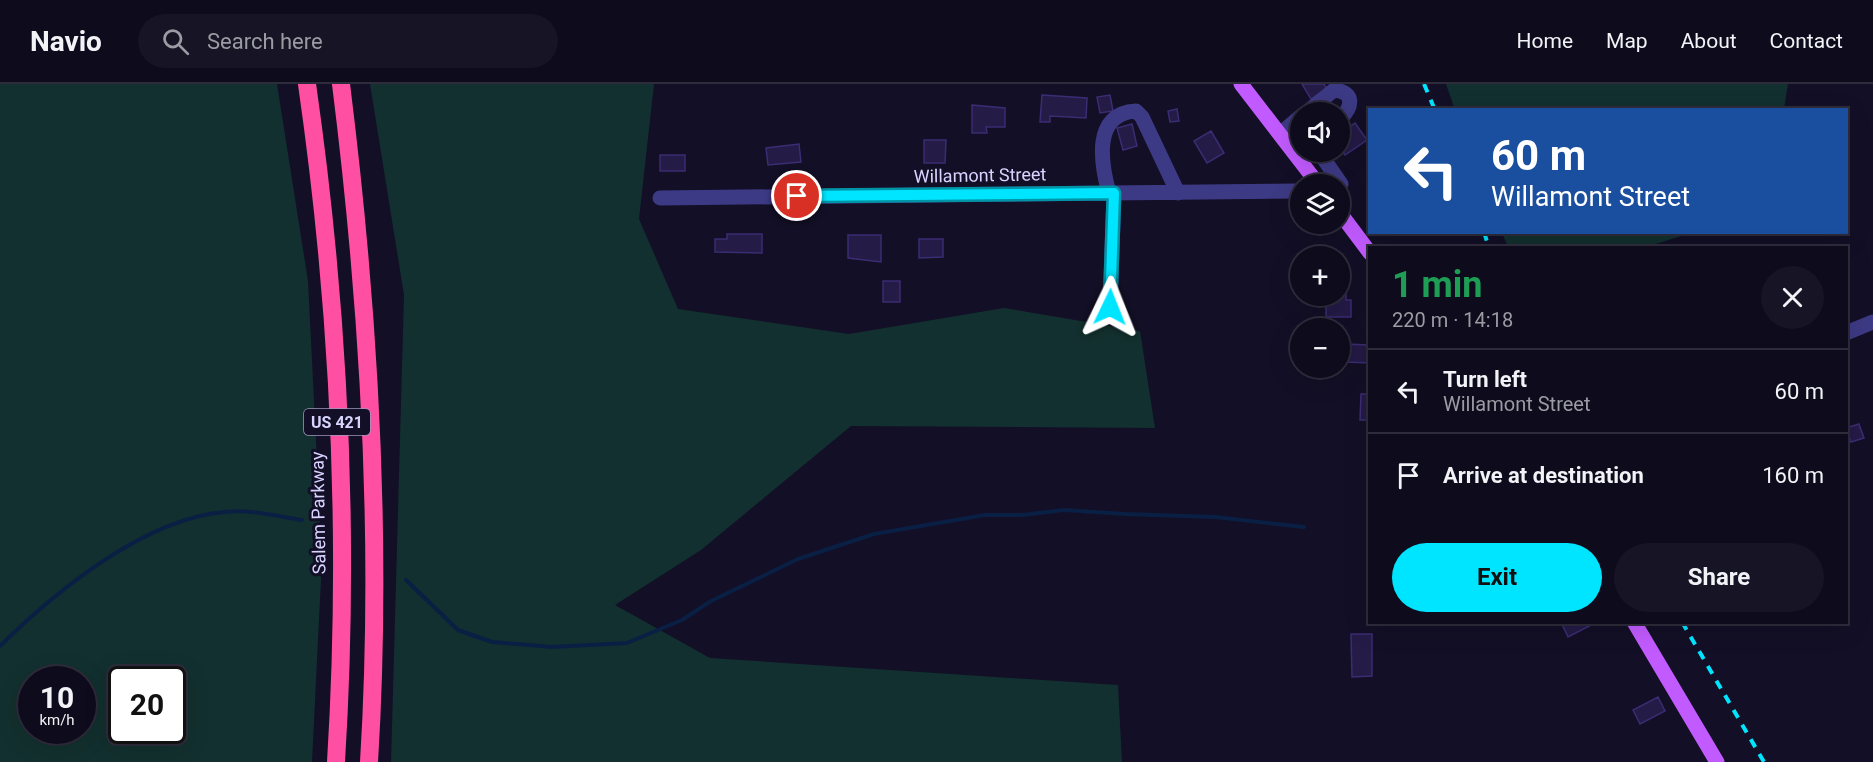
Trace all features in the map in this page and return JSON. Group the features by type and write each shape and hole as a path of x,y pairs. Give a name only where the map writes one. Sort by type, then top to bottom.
{"highway":[{"name":"Salem Parkway","path":"307,84 324,233 339,454 340,603 336,762"},
{"name":"US 421","path":"341,84 364,305 372,453 374,603 369,762"}],"main road":[{"path":"1241,84 1290,143"},
{"path":"1350,226 1368,250"},
{"path":"1635,624 1717,762"}],"street":[{"path":"1319,102 1334,90 1339,90 1347,96 1350,102"},
{"path":"1110,307 1112,193 1102,165 1103,136 1113,119 1136,111 1143,117 1178,193"},
{"path":"1280,134 1290,126"},
{"name":"Willamont Street","path":"660,198 1290,191"},
{"path":"1848,332 1873,322"}],"green space":[{"path":"0,84 277,84 308,281 322,559 312,762 0,762"},
{"path":"370,84 654,84 639,219 678,309 849,334 1004,308 1140,331 1155,428 851,426 701,550 615,605 710,658 1118,685 1122,762 391,762 404,295"},
{"path":"1446,84 1788,84 1784,108 1454,108"},
{"path":"1502,234 1688,234 1649,246 1508,246"}],"building":[{"path":"1302,84 1324,84 1327,89 1311,99"},
{"path":"1042,95 1087,98 1086,118 1050,116 1050,122 1040,122"},
{"path":"1110,95 1113,111 1100,113 1097,97"},
{"path":"972,105 1005,108 1005,127 986,127 987,133 972,133"},
{"path":"1177,109 1179,121 1170,122 1168,111"},
{"path":"1355,123 1367,140 1350,152 1350,126"},
{"path":"1132,124 1137,146 1123,150 1117,128"},
{"path":"1211,131 1224,153 1207,163 1194,141"},
{"path":"924,140 946,140 945,163 924,163"},
{"path":"799,144 801,162 768,165 766,148"},
{"path":"660,155 685,155 685,171 660,171"},
{"path":"727,234 762,234 762,253 715,252 715,239 727,239"},
{"path":"848,235 881,235 881,262 848,258"},
{"path":"919,239 943,239 943,257 919,258"},
{"path":"883,281 900,281 900,302 883,302"},
{"path":"1351,300 1351,317 1326,317 1326,306 1350,306"},
{"path":"1350,344 1368,345 1368,363 1350,362"},
{"path":"1361,394 1368,394 1368,420 1360,420"},
{"path":"1859,424 1864,438 1851,442 1848,427"},
{"path":"1562,624 1593,624 1568,637"},
{"path":"1351,634 1372,634 1372,676 1352,677"},
{"path":"1658,697 1665,711 1640,724 1633,710"}],"waterway":[{"path":"406,580 458,630 492,642 552,647 627,643 682,620 711,601 798,559 874,534 985,515 1023,515 1064,510 1215,517 1304,527"},
{"path":"0,646 47,603 103,561 163,528 194,518 234,511 263,513 302,520"}],"railway":[{"path":"1424,84 1434,108"},
{"path":"1485,234 1488,246"},
{"path":"1683,624 1764,762"}],"route":[{"path":"797,196 1114,193 1110,307"}]}
